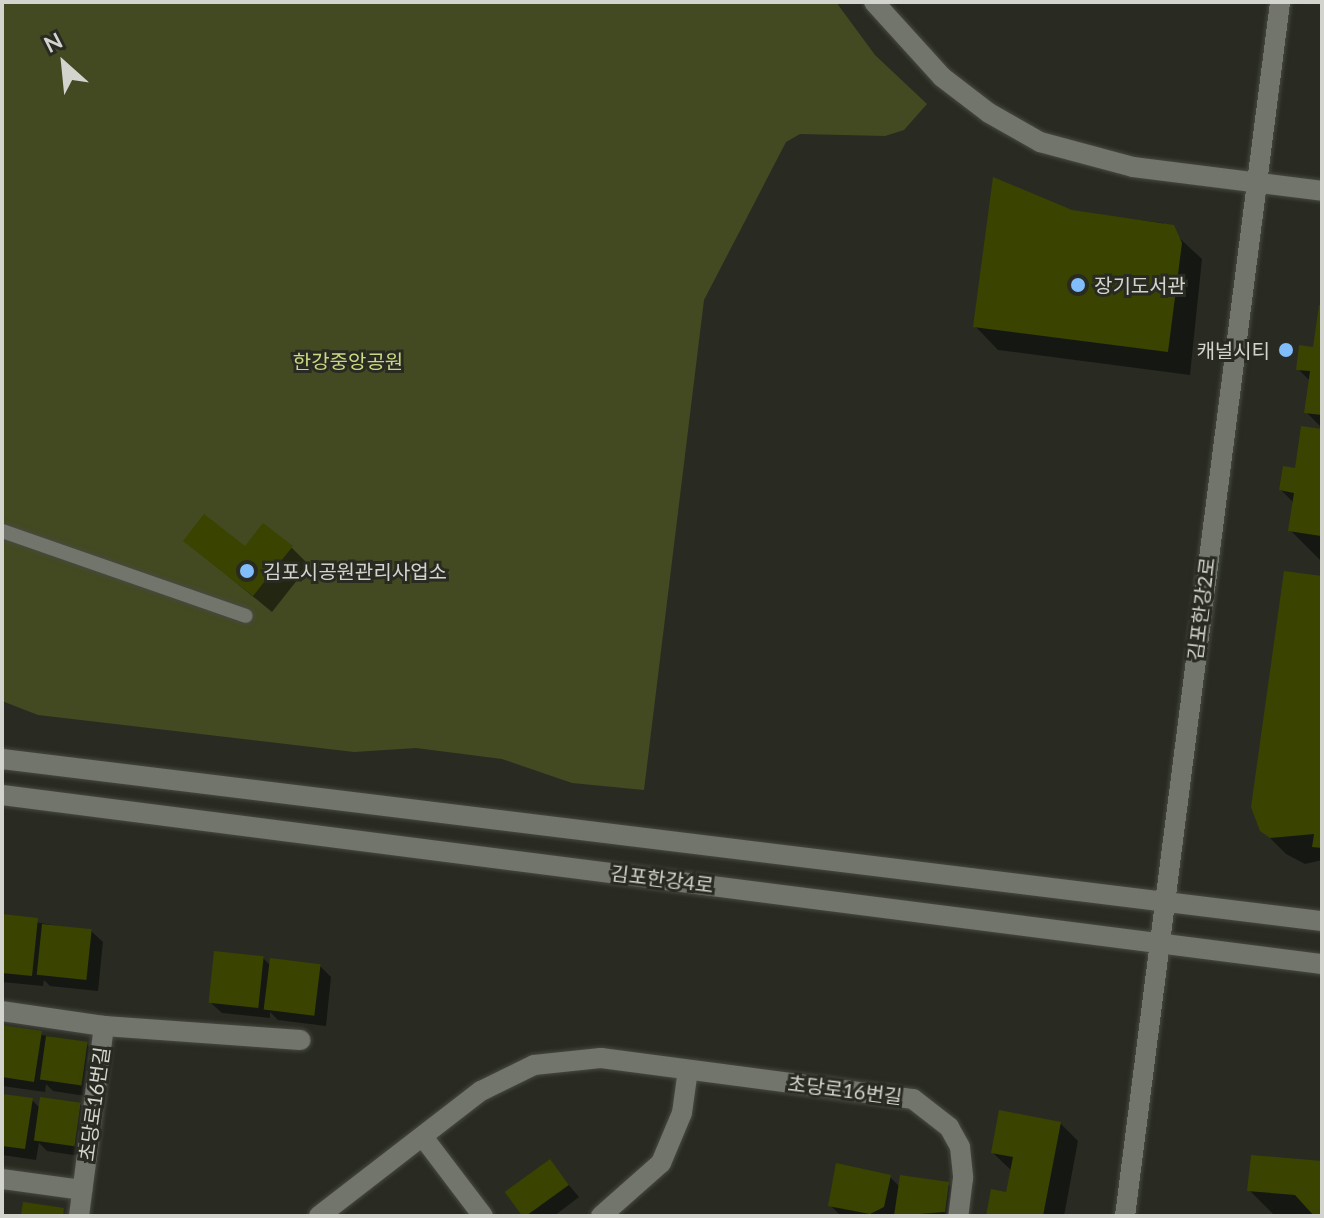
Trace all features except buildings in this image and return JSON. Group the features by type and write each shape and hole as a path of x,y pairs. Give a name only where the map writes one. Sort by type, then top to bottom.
{"street":[{"path":"874,2 942,77 989,113 1040,142 1091,159 1322,191"},
{"name":"김포한강2로","path":"1125,1216 1280,2"},
{"name":"김포한강4로","path":"2,759 1322,921"},
{"name":"김포한강4로","path":"2,795 1322,964"},
{"name":"초당로16번길","path":"2,1011 104,1026 79,1216"},
{"path":"104,1026 301,1040"},
{"name":"초당로16번길","path":"319,1216 481,1091 534,1065 601,1058 913,1099 949,1127 960,1147 963,1178 958,1216"},
{"path":"601,1216 661,1163 682,1113 688,1070"},
{"path":"423,1137 483,1216"},
{"name":"초당로16번길","path":"2,1179 82,1190"}],"lane":[{"path":"2,531 246,616"}],"green space":[{"name":"한강중앙공원","path":"2,2 836,2 875,55 927,104 904,130 885,136 800,134 786,142 704,300 644,790 572,783 502,759 416,748 354,752 38,715 2,701"}],"place":[{"name":"장기도서관","path":"1078,285"},
{"name":"캐널시티","path":"1286,350"},
{"name":"김포시공원관리사업소","path":"247,571"}]}
